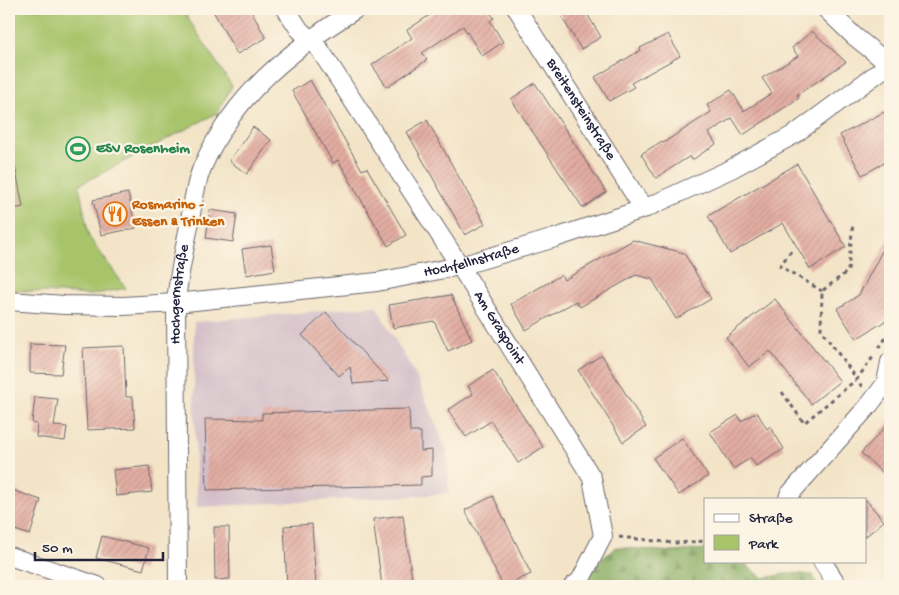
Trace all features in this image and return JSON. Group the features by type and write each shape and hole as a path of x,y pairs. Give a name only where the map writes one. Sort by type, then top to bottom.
{"street":[{"name":"Am Graspoint","path":"286,9 299,29 320,50 460,266 592,478 603,536"},
{"name":"Hochgernstraße","path":"178,586 176,303 184,251 202,169 224,128 242,101 264,77 310,40 356,9"},
{"name":"Breitensteinstraße","path":"517,9 636,197 646,208"},
{"path":"826,9 854,36 890,65"},
{"name":"Hochfellnstraße","path":"9,301 64,305 122,306 176,303 377,282 460,266 555,238 646,208 731,169 795,134 890,65"},
{"path":"788,498 848,431 881,390 886,383 890,362"},
{"path":"573,586 580,581 603,536"},
{"path":"9,556 98,586"},
{"path":"823,562 838,586"}],"path":[{"path":"782,392 804,423 857,379 821,330 822,292 848,271 853,223"},
{"path":"791,250 780,266 822,292"},
{"path":"603,536 674,543 704,541"}],"shaded area":[{"path":"376,306 416,376 447,451 449,494 197,507 194,322"}],"green space":[{"name":"ESV Rosenheim","path":"9,9 182,9 232,86 217,113 79,185 89,237 126,288 91,295 9,290"},
{"path":"616,547 673,552 704,549 704,562 749,562 746,565 763,578 791,573 813,575 817,586 578,586 596,564"}],"building":[{"path":"212,9 250,9 266,38 237,54"},
{"path":"439,9 488,9 494,18 490,21 503,42 482,56 463,26 422,53 427,60 387,87 372,65 412,38 407,30"},
{"path":"557,9 584,9 601,37 581,49"},
{"path":"812,31 846,62 797,95 799,98 743,135 732,118 709,133 716,144 692,160 690,156 656,178 641,154 662,141 663,143 711,112 707,105 731,90 744,111 772,93 762,78 798,56 792,48"},
{"path":"668,34 680,56 631,83 634,87 609,101 595,77 641,50 640,48"},
{"path":"310,80 362,170 367,168 406,235 388,246 338,160 333,163 292,91"},
{"path":"535,83 606,192 583,208 511,99"},
{"path":"890,109 890,160 862,175 840,135"},
{"path":"427,120 485,224 465,235 407,132"},
{"path":"253,127 271,140 247,174 229,161"},
{"path":"797,164 846,247 810,269 783,223 730,254 708,216"},
{"path":"15,166 23,207 9,210 9,167"},
{"name":"Rosmarino - Essen & Trinken","path":"128,193 136,228 101,235 93,200"},
{"path":"210,210 237,214 233,242 206,238"},
{"path":"890,236 890,318 856,339 837,309 859,295"},
{"path":"633,240 684,253 711,299 676,319 652,279 636,275 580,307 576,301 526,330 511,304 561,275 564,280"},
{"path":"271,245 275,270 246,275 242,249"},
{"path":"451,295 472,340 448,351 434,321 393,328 389,305"},
{"path":"775,299 840,381 811,404 770,351 749,367 726,337"},
{"path":"326,312 389,381 353,384 350,367 339,376 302,335"},
{"path":"30,344 65,345 61,374 30,373"},
{"path":"124,346 126,397 133,397 135,428 87,430 83,348"},
{"path":"602,355 646,427 623,442 578,370"},
{"path":"493,370 543,447 518,463 491,421 466,437 448,410 473,394 468,386"},
{"path":"35,397 58,399 54,426 67,427 65,441 36,437 37,424 32,423"},
{"path":"409,409 410,432 421,432 421,451 432,450 432,476 421,477 421,485 207,490 205,419 262,420 262,413"},
{"path":"757,412 767,429 770,426 784,449 756,466 751,458 733,469 710,432 738,415 741,421"},
{"path":"890,422 890,467 884,474 861,453"},
{"path":"682,438 708,476 679,495 653,458"},
{"path":"149,466 152,492 116,496 113,470"},
{"path":"9,489 41,500 30,535 9,528"},
{"path":"493,496 531,574 505,586 503,586 465,510"},
{"path":"866,500 884,521 866,536"},
{"path":"403,515 413,586 382,586 373,519"},
{"path":"312,524 316,586 287,586 284,526"},
{"path":"214,527 229,527 230,579 215,580"},
{"path":"102,536 149,548 143,570 96,558"}],"place":[{"name":"ESV Rosenheim","path":"78,149"},
{"name":"Rosmarino - Essen & Trinken","path":"115,214"}]}
